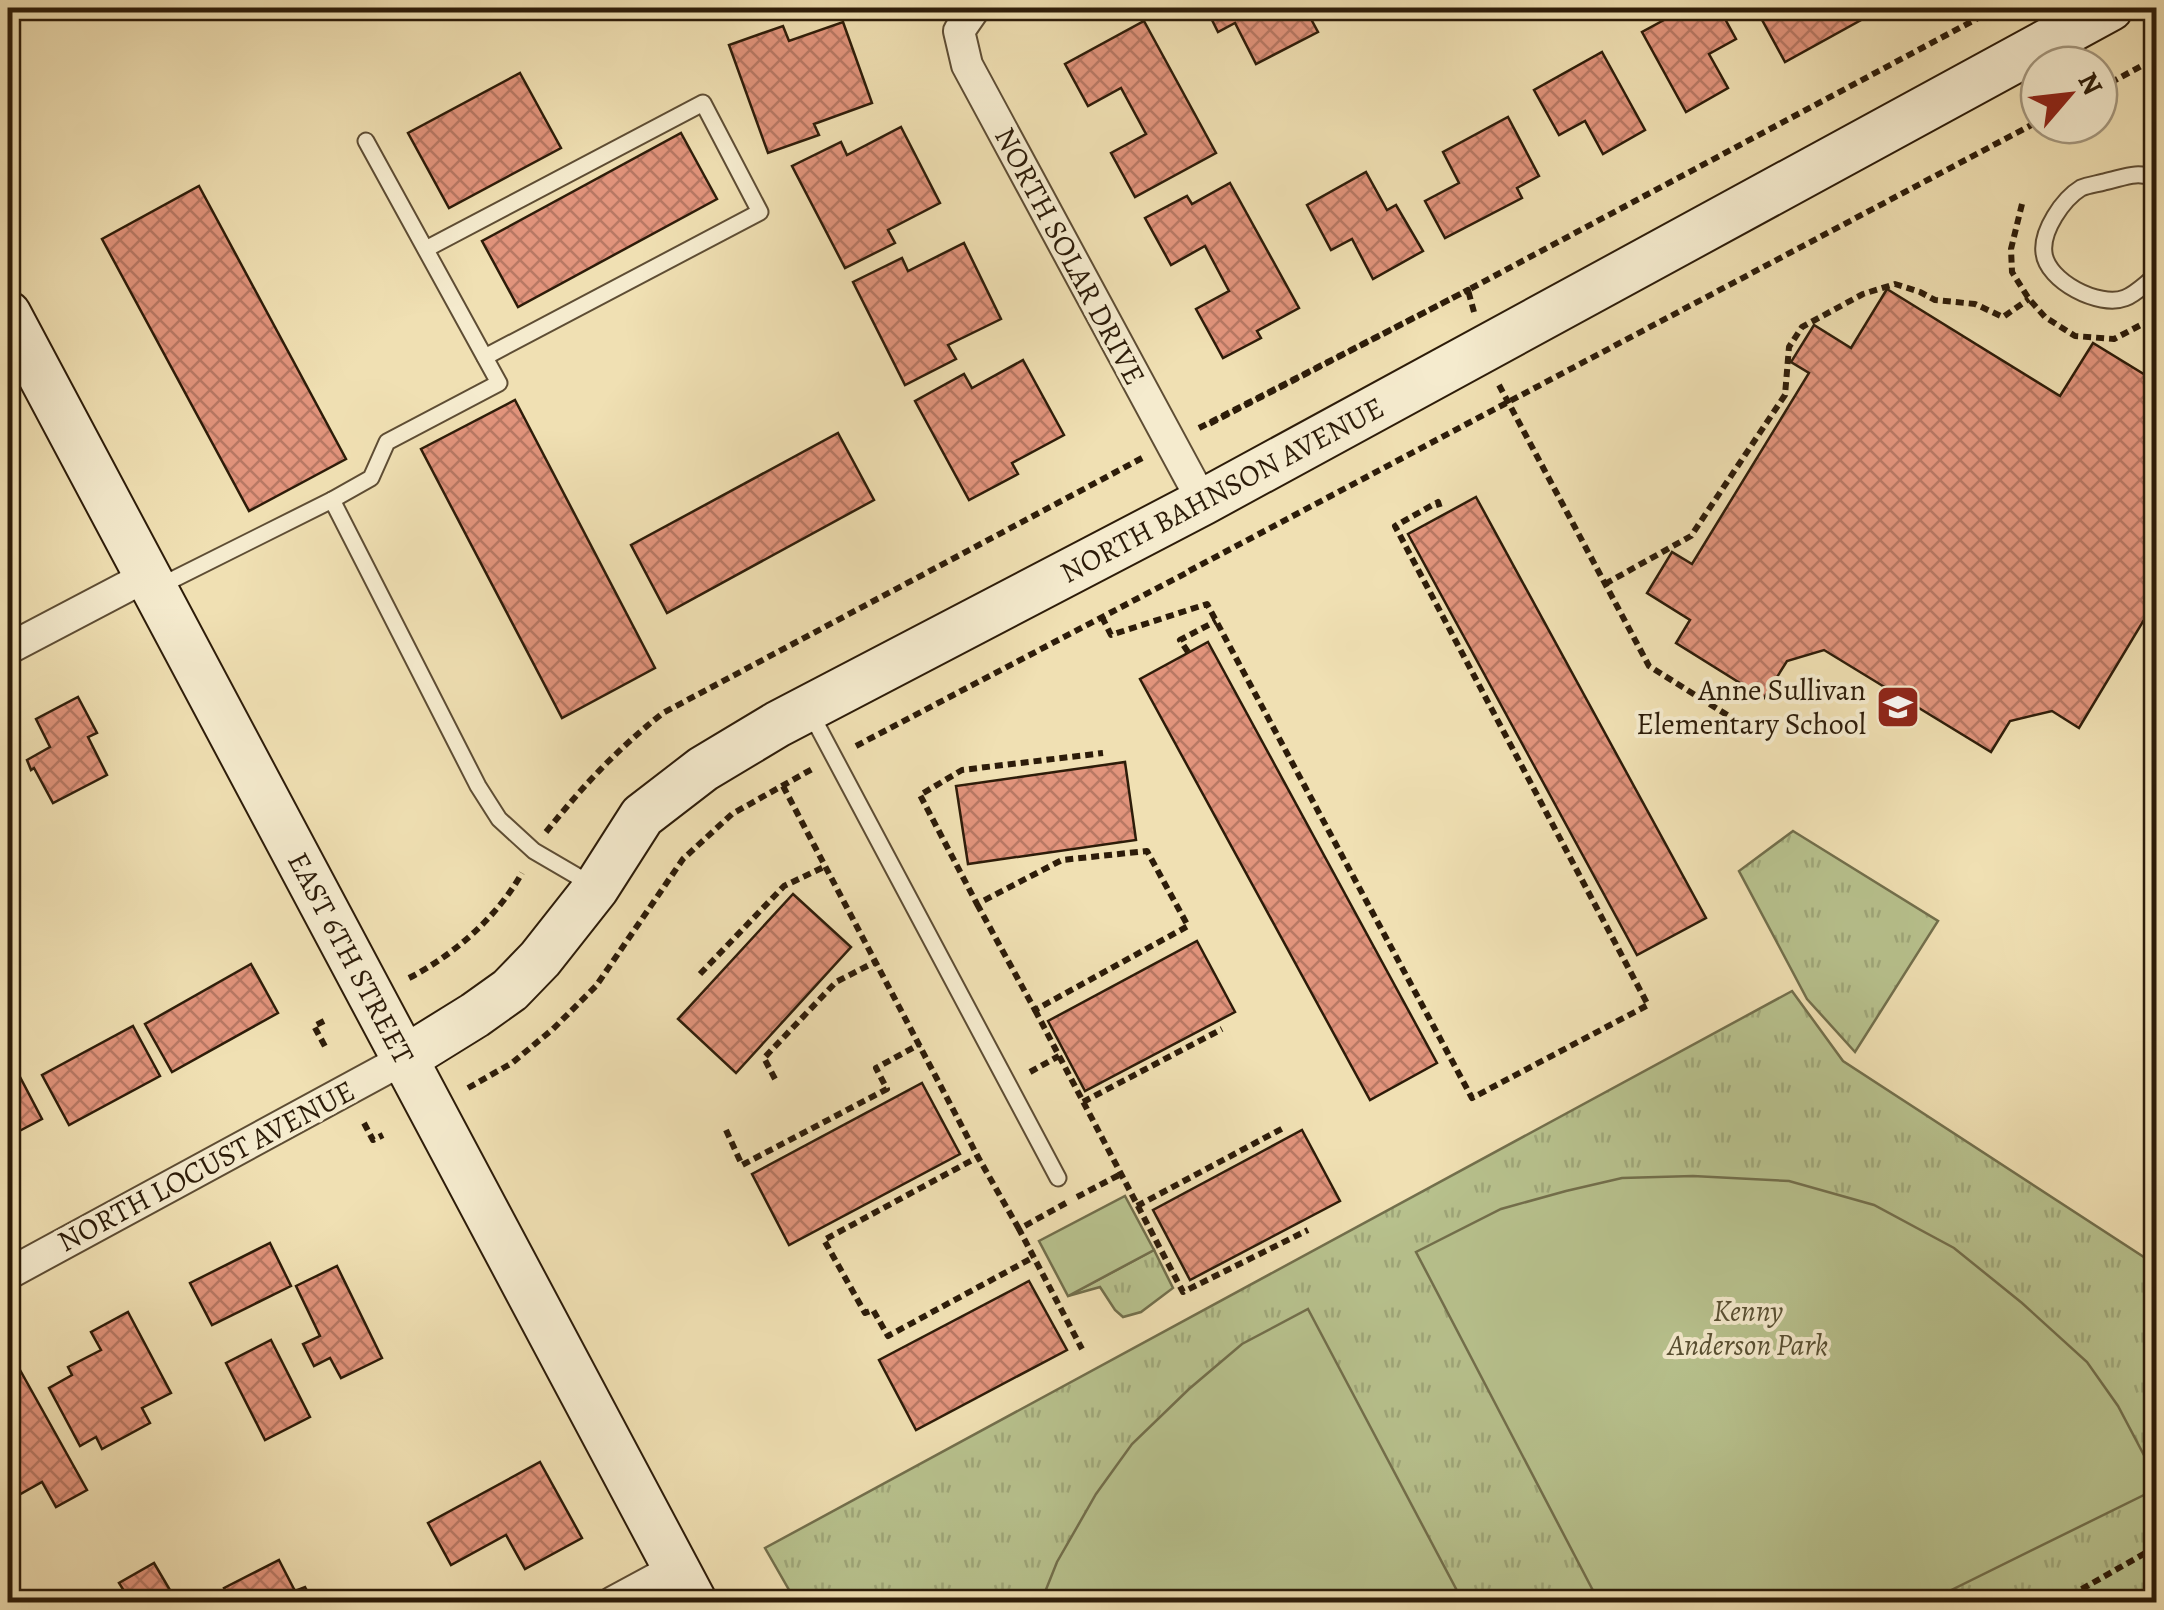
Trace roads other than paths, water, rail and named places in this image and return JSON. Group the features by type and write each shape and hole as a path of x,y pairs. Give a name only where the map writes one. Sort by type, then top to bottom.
{"street":[{"name":"NORTH SOLAR DRIVE","path":"975,8 960,31 967,65 1204,502"},
{"name":"NORTH BAHNSON AVENUE","path":"404,1059 510,990 596,888 642,816 703,769 808,708 1204,502 2110,8"},
{"name":"EAST 6TH STREET","path":"8,314 685,1585"},
{"path":"8,649 151,582"},
{"name":"NORTH LOCUST AVENUE","path":"8,1274 404,1059"},
{"path":"613,1602 685,1585"}],"lane":[{"path":"426,249 703,103 760,212 485,357"},
{"path":"151,582 332,500 371,478 387,442 499,382 366,141"},
{"path":"2156,178 2141,173 2082,187 2060,206 2048,231 2044,254 2056,276 2075,290 2097,298 2124,299 2156,276"},
{"path":"332,500 499,820 534,850 596,888"},
{"path":"808,708 1058,1178"}],"place":[{"name":"Anne Sullivan Elementary School","path":"1898,707"}],"park label":[{"name":"Kenny Anderson Park","path":"1748,1328"}]}
